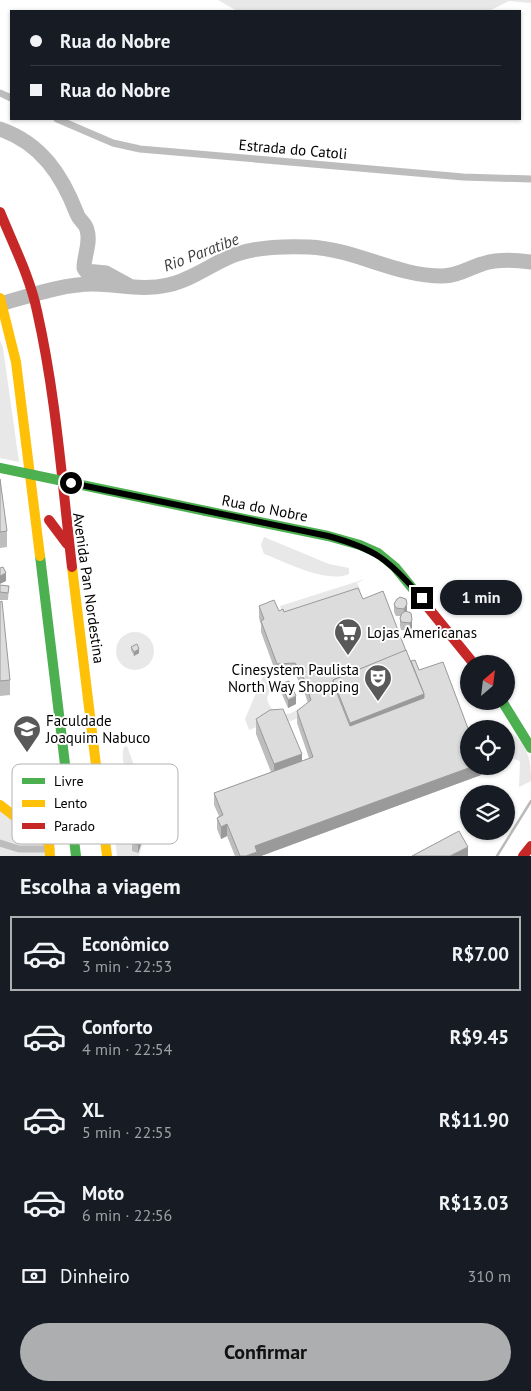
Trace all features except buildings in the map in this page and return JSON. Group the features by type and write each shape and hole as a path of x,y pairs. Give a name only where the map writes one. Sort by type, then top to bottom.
{"main road":[{"name":"Avenida Pan Nordestina","path":"0,212 25,273 37,310 52,396 68,546 95,764"},
{"path":"0,298 16,362 65,764"},
{"name":"Rua do Nobre","path":"0,468 360,544 378,554 395,567 467,655"},
{"path":"49,520 68,546"},
{"path":"508,710 531,748"},
{"path":"518,727 531,732"},
{"path":"0,805 12,814"},
{"path":"523,856 531,846"}],"street":[{"name":"Estrada do Catoli","path":"59,120 114,142 140,148 395,172 531,179"},
{"path":"0,844 19,849 50,852"}],"shaded area":[{"path":"218,0 531,0 531,3 509,1 491,10 235,10"},
{"path":"0,340 3,348 19,462 0,458"},
{"path":"264,537 329,564 349,568 349,574 330,576 318,574 264,554 261,545"},
{"path":"365,579 357,583 361,591 284,617 280,606"},
{"path":"135,632 148,638 154,651 148,664 135,670 122,664 116,651 122,638"},
{"path":"264,674 273,684 267,697 271,708 279,714 284,714 295,711 300,707 304,716 285,723 275,720 249,730 245,719"},
{"path":"515,736 523,745 530,765 531,781 519,787 520,761 515,759"},
{"path":"127,746 134,764 124,764 124,747"},
{"path":"0,807 12,816 12,844 44,844 48,856 0,856"},
{"path":"116,844 142,844 139,856 117,856"}],"waterway":[{"path":"0,129 27,143 48,162 57,174 86,228 88,235 84,263 86,271 106,273 128,285"},
{"name":"Rio Paratibe","path":"0,304 70,286 103,284 130,287 158,287 168,285 193,276 234,255 252,250 271,248 309,247 326,249 343,252 408,272 442,276 458,273 494,261 513,260 531,262"},
{"path":"497,856 531,801"}],"traffic: fast":[{"path":"0,468 206,511"},
{"path":"206,511 328,536 360,545 378,553 395,567 426,605"},
{"path":"40,556 65,764"},
{"path":"508,710 531,748"},
{"path":"75,844 76,856"}],"traffic: slow":[{"path":"0,298 16,362 40,556"},
{"path":"72,567 96,764"},
{"path":"0,805 12,814"},
{"path":"49,844 50,856"},
{"path":"106,844 107,856"}],"traffic: jam":[{"path":"0,212 30,286 44,343 58,439 72,567"},
{"path":"49,520 67,544"},
{"path":"426,605 467,655"},
{"path":"523,856 531,846"}],"place":[{"name":"Lojas Americanas","path":"348,656"},
{"name":"Cinesystem Paulista North Way Shopping","path":"378,702"},
{"name":"Faculdade Joaquim Nabuco","path":"27,753"}],"route":[{"path":"71,483 360,544 378,554 395,567 422,598"}]}
